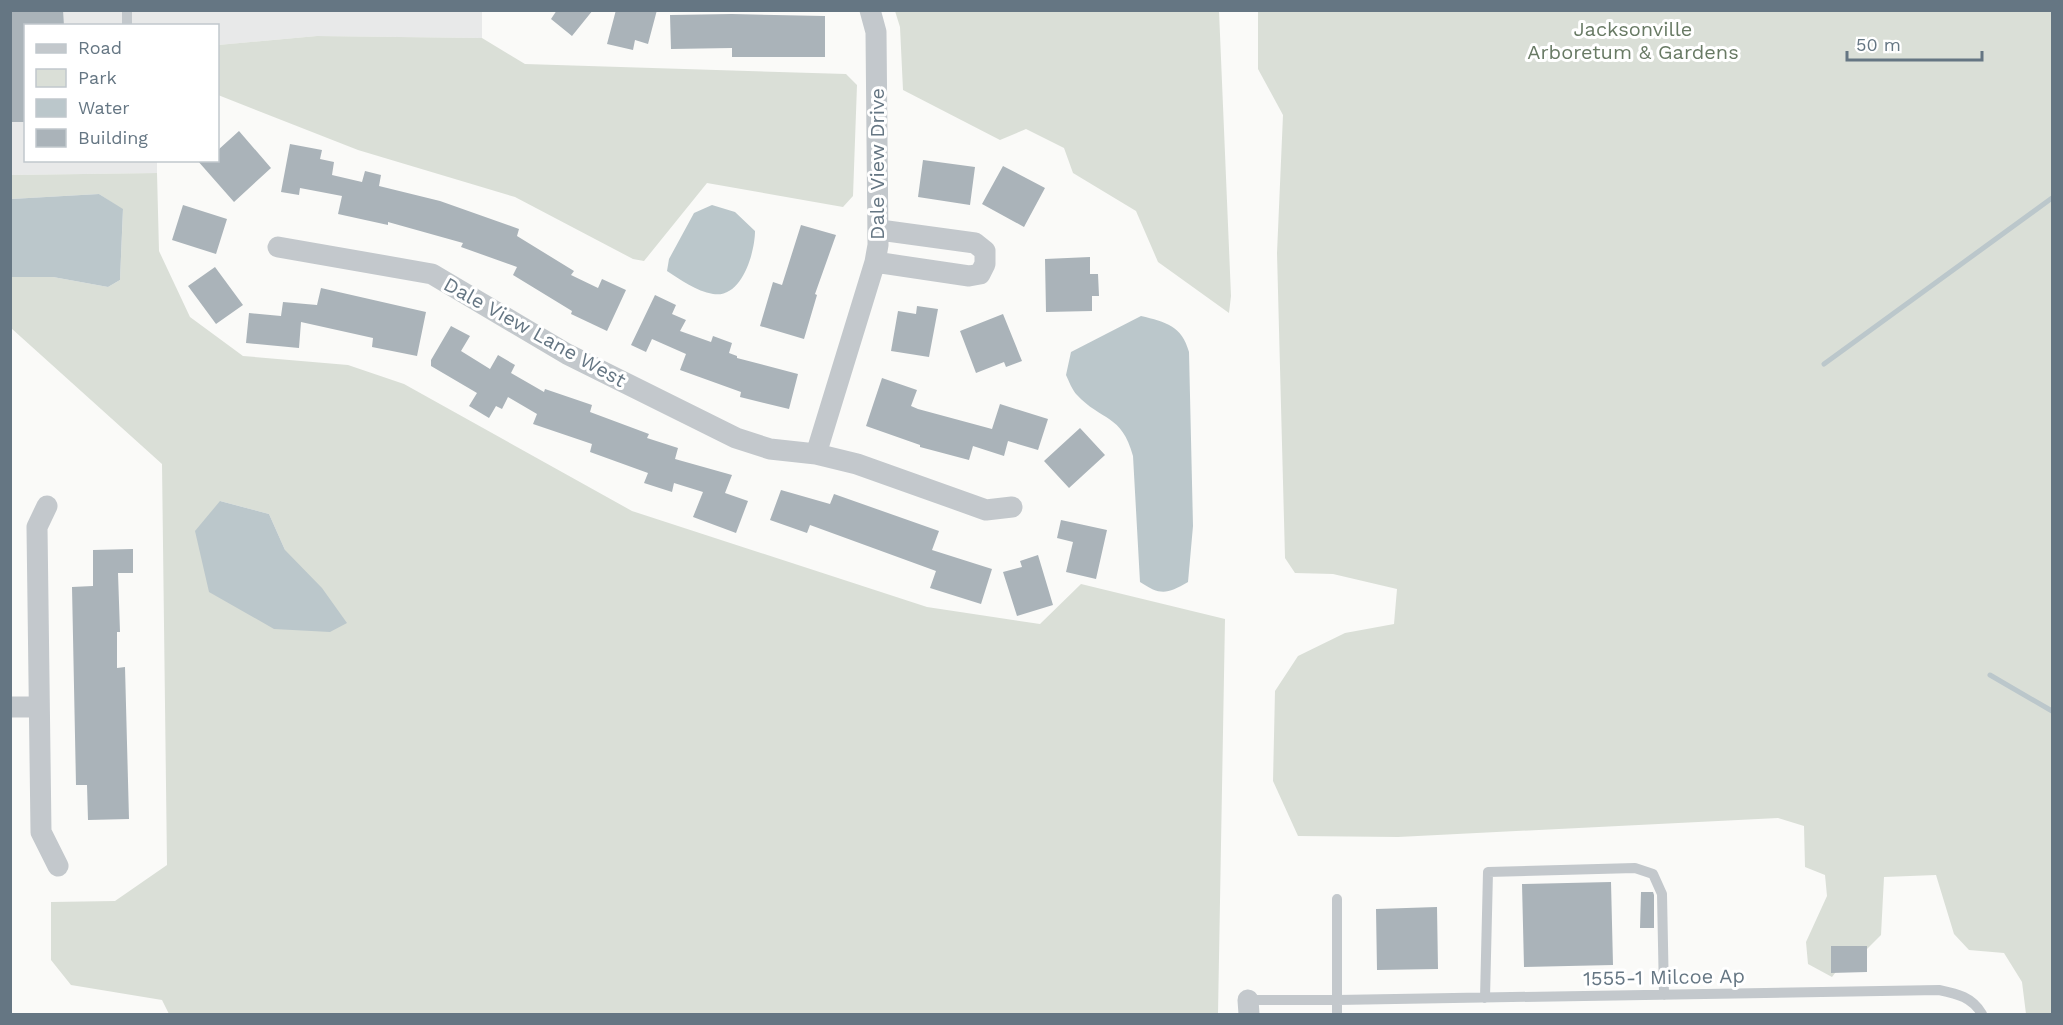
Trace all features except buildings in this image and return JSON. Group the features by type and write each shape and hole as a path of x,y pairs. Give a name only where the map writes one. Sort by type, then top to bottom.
{"street":[{"name":"Dale View Drive","path":"816,454 876,262 880,230 876,32 870,10"},
{"path":"876,262 969,276 980,274 985,264 985,251 975,243 880,230"},
{"name":"Dale View Lane West","path":"278,247 432,274 567,354 735,438 770,449 816,454 857,464 986,510 1012,507"},
{"path":"46,506 37,527 41,832 58,866"},
{"path":"10,707 38,707"}],"lane":[{"path":"1485,998 1488,872 1635,868 1653,874 1662,894 1664,995"},
{"path":"1336,1014 1337,899"},
{"name":"1555-1 Milcoe Ap","path":"1248,1007 1336,1000 1939,990 1962,995 1977,1004 1982,1014"}],"shaded area":[{"path":"10,11 482,11 482,38 317,36 219,45 219,24 24,24 24,162 157,162 157,173 11,175"}],"green space":[{"path":"895,11 1219,11 1231,296 1229,313 1158,262 1136,211 1073,173 1064,148 1026,129 1000,140 903,90 900,27"},
{"name":"Jacksonville Arboretum & Gardens","path":"1258,11 2052,11 2052,1014 2026,1014 2022,982 2004,953 1969,950 1954,934 1936,875 1884,877 1881,935 1861,955 1845,960 1832,977 1808,964 1806,942 1827,896 1825,875 1805,867 1804,826 1778,818 1398,837 1298,836 1273,781 1275,691 1298,656 1345,633 1394,624 1397,589 1333,574 1295,573 1285,558 1277,253 1283,115 1258,69"},
{"path":"317,36 482,38 525,64 846,74 857,85 853,196 843,207 707,183 644,261 633,259 515,197 358,150 219,95 219,45"},
{"path":"157,173 159,251 190,317 243,356 348,365 404,384 632,511 927,607 1040,624 1081,584 1225,619 1218,1014 169,1014 162,1000 71,985 51,960 51,902 115,901 167,865 162,464 11,328 11,277 53,277 108,287 120,280 123,210 99,194 11,199 11,175","holes":["220,501 269,514 285,550"]}],"water":[{"path":"99,194 123,209 120,280 108,287 53,277 11,277 11,199"},
{"path":"712,205 735,212 755,231 753,250 745,272 732,289 723,294 701,290 667,271 669,259 694,213"},
{"path":"1141,316 1172,326 1182,336 1189,352 1193,526 1188,582 1164,592 1153,590 1140,582 1133,456 1128,442 1117,425 1077,395 1066,375 1071,352"},
{"path":"220,501 269,514 285,550 322,588 347,623 330,632 274,629 209,592 195,531"}],"waterway":[{"path":"1824,364 2052,198"},
{"path":"1990,675 2052,711"}]}
